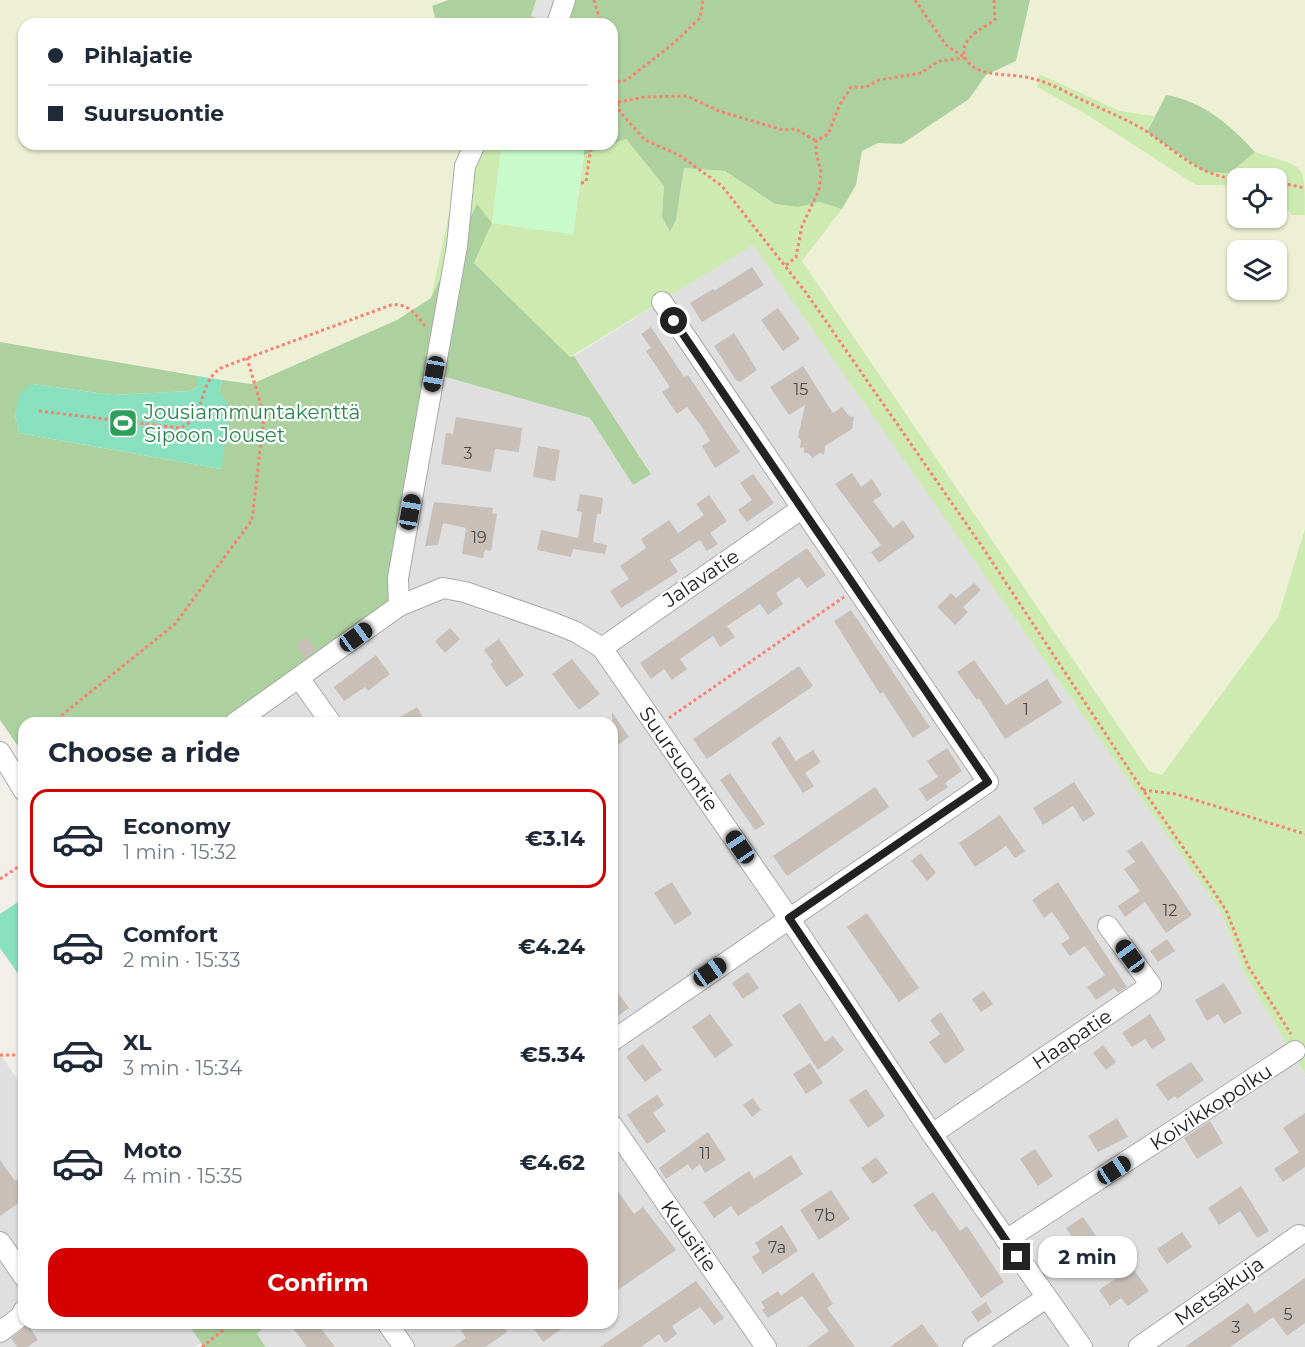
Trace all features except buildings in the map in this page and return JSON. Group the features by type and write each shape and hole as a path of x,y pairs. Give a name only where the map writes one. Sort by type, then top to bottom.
{"street":[{"path":"559,18 565,0"},
{"path":"399,606 398,578 457,246 465,166 472,150"},
{"path":"618,1037 988,782 858,587 801,509 662,302"},
{"name":"Jalavatie","path":"602,648 801,509"},
{"name":"Suursuontie","path":"244,717 399,606 443,588 459,591 576,632 602,648 789,918 932,1134 1082,1347"},
{"path":"299,678 327,717"},
{"path":"0,752 18,781"},
{"name":"Haapatie","path":"932,1134 1151,985 1108,926"},
{"name":"Koivikkopolku","path":"1006,1240 1295,1046"},
{"name":"Kuusitie","path":"618,1134 766,1347"},
{"name":"Metsäkuja","path":"1139,1347 1299,1236"},
{"path":"0,1242 18,1268"},
{"path":"973,1347 1046,1298"},
{"path":"0,1332 18,1318"},
{"path":"391,1329 404,1347"}],"path":[{"path":"594,0 599,18"},
{"path":"618,81 628,80 674,43 700,18 703,0"},
{"path":"915,0 946,45 965,58 971,66 982,71 1029,77 1062,90 1131,124 1209,174 1227,177"},
{"path":"965,58 963,48 970,36 995,20 994,0"},
{"path":"816,141 828,134 839,106 851,87 866,87 879,80 921,74 939,61 965,58"},
{"path":"618,101 687,96 718,111 783,130 796,129 816,141"},
{"path":"618,108 645,140 679,155 722,186 786,265 983,548 1143,790 1226,910 1248,966 1295,1046"},
{"path":"786,265 796,257 802,226 819,190 821,172 816,141"},
{"path":"581,183 586,182 590,150"},
{"path":"1287,184 1305,188"},
{"path":"39,411 180,428 189,424 198,414 202,405 204,388 214,371 400,304 411,308 439,347"},
{"path":"59,717 175,624 252,520 264,416 247,358"},
{"path":"666,721 858,587"},
{"path":"1143,790 1176,794 1305,834"},
{"path":"0,879 18,867"},
{"path":"0,1055 18,1054"},
{"path":"202,1347 224,1329"}],"shaded area":[{"path":"536,0 562,0 557,18 531,16"},
{"path":"753,244 1221,912 1244,973 1305,1074 1305,1347 266,1347 257,1334 263,1329 618,1329 618,717 253,717 403,601 442,376 590,418 633,485 651,473 574,356"},
{"path":"0,1054 18,1080 18,1329 191,1329 201,1343 194,1347 0,1347"}],"green space":[{"path":"0,0 448,0 432,6 435,18 18,18 18,150 463,150 431,298 397,320 252,384 0,342"},
{"path":"448,0 1030,0 1016,61 986,75 969,99 902,144 878,143 862,151 856,185 842,209 820,202 798,207 775,204 725,171 684,168 676,220 670,232 662,217 664,186 626,139 618,142 618,18 435,18 432,6"},
{"path":"1030,0 1305,0 1305,529 1278,617 1162,776 1151,774 802,261 842,209 856,185 862,151 878,143 902,144 969,99 986,75 1016,61"},
{"path":"1039,74 1120,111 1154,116 1147,132 1227,172 1227,185 1196,185 1084,113 1037,87"},
{"path":"1166,95 1192,103 1215,116 1255,152 1236,168 1227,168 1227,173 1205,172 1147,132"},
{"path":"626,139 664,186 662,217 670,232 676,220 684,168 725,171 775,204 798,207 820,202 842,209 802,261 1149,771 1162,775 1278,617 1305,529 1305,1074 1244,973 1221,912 753,245 570,357 474,263 492,223 573,234 584,155 597,150 618,150 618,142"},
{"path":"463,150 501,150 492,223 431,298"},
{"path":"501,150 584,150 573,234 492,223"},
{"path":"562,150 597,150 584,155"},
{"path":"1255,152 1284,161 1299,169 1304,184 1305,215 1292,215 1287,209 1287,168 1236,168"},
{"path":"477,204 492,223 474,263 570,357 574,356 651,474 633,485 590,418 435,374 397,600 231,717 18,717 18,746 0,720 0,342 198,376 198,386 191,391 112,395 33,384 15,414 19,433 221,469 219,392 222,380 252,384 397,320 431,298"},
{"name":"Jousiammuntakenttä Sipoon Jouset","path":"198,376 222,380 219,392 231,408 221,469 19,433 15,414 20,393 33,384 112,395 191,391 198,386"},
{"path":"18,902 18,974 0,948 0,914"},
{"path":"191,1329 262,1329 257,1334 266,1347 204,1347"}],"place":[{"name":"Jousiammuntakenttä Sipoon Jouset","path":"123,423"}],"route":[{"path":"674,321 801,509 858,587 988,782 789,918 932,1134 1017,1257"}]}
